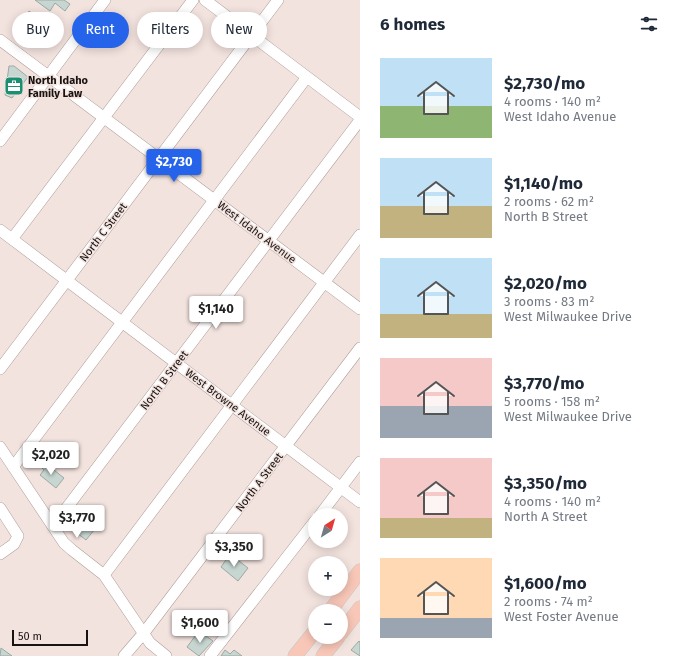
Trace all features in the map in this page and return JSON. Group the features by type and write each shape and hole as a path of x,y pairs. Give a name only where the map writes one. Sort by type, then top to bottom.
{"main road":[{"path":"335,604 360,571"},
{"path":"348,623 360,608"},
{"path":"295,656 308,640"},
{"path":"323,656 332,644"}],"street":[{"path":"0,141 105,0"},
{"path":"12,239 193,0"},
{"path":"205,0 221,12"},
{"name":"North C Street","path":"267,15 278,0"},
{"name":"West Idaho Avenue","path":"0,40 360,309"},
{"path":"267,46 360,118"},
{"name":"North C Street","path":"0,369 242,48"},
{"path":"13,467 307,77"},
{"name":"North B Street","path":"54,526 360,118"},
{"name":"West Browne Avenue","path":"0,230 360,502"},
{"path":"104,575 360,235"},
{"name":"North A Street","path":"124,656 143,634 360,348"},
{"path":"0,447 72,550 104,575 143,634 150,643 166,656"},
{"path":"325,508 360,462"},
{"path":"0,554 14,544 18,536 1,513"},
{"path":"210,656 308,531"}],"building":[{"path":"35,0 64,0 70,4 65,11 55,3 50,11"},
{"name":"North Idaho Family Law","path":"9,66 14,66 28,77 12,98 5,95"},
{"path":"29,447 38,453 31,463 22,456"},
{"path":"45,463 64,478 56,488 40,475 44,470 42,468"},
{"path":"82,519 95,529 86,540 73,530"},
{"path":"230,554 248,568 238,581 221,567"},
{"path":"199,631 213,641 199,656 187,647"},
{"path":"359,641 360,642 360,656 351,650"},
{"path":"1,648 12,656 0,656"},
{"path":"225,650 230,654 234,650 242,656 221,656"}],"place":[{"name":"North Idaho Family Law","path":"14,86"}]}
